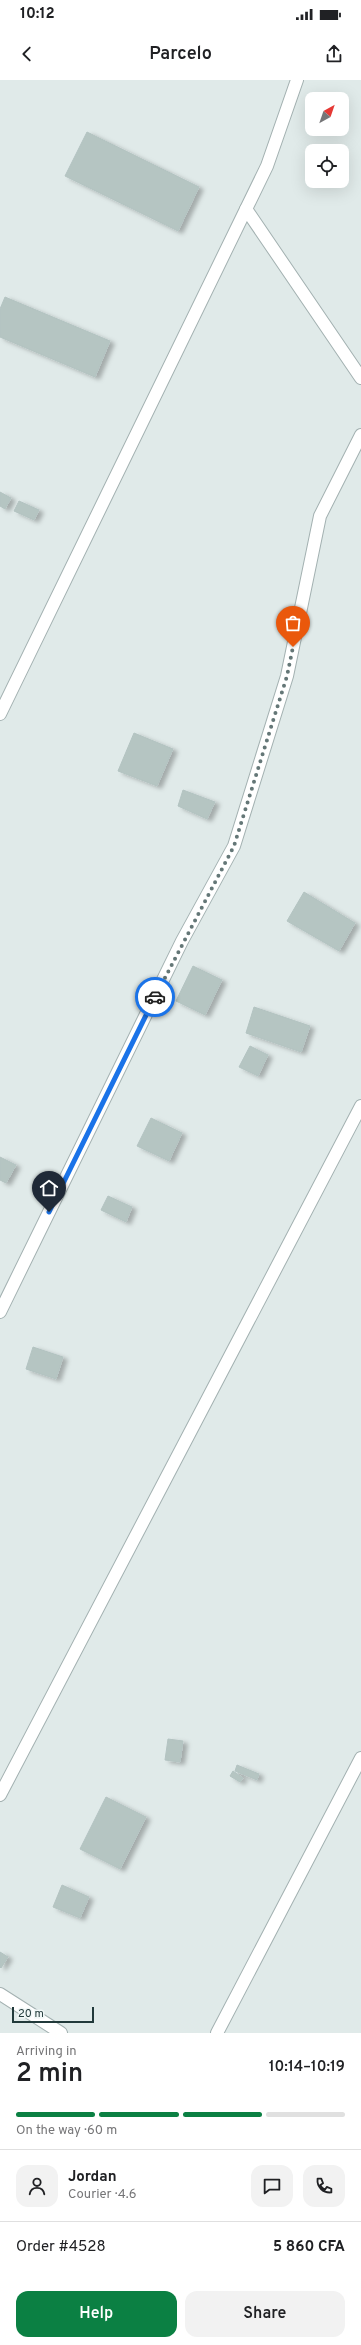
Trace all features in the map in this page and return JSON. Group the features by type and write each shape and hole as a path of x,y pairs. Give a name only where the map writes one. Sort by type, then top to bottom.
{"street":[{"path":"0,714 268,166 297,80"},
{"path":"246,209 361,378"},
{"path":"0,1312 182,941 234,846 287,676 320,516 361,435"},
{"path":"0,1795 361,1106"},
{"path":"217,2033 361,1758"},
{"path":"0,1994 61,2033"}],"building":[{"path":"87,132 199,187 178,231 65,176"},
{"path":"5,297 110,341 95,377 0,337 0,309"},
{"path":"0,492 11,498 5,509 0,506"},
{"path":"19,501 39,510 34,520 14,511"},
{"path":"134,733 173,749 157,786 118,771"},
{"path":"183,790 215,802 207,819 178,806"},
{"path":"304,892 355,923 339,951 287,921"},
{"path":"193,966 222,980 205,1015 176,1001"},
{"path":"254,1007 310,1026 301,1052 246,1033"},
{"path":"250,1046 268,1055 258,1076 239,1067"},
{"path":"151,1118 182,1133 169,1161 137,1146"},
{"path":"0,1157 16,1165 6,1183 0,1180"},
{"path":"108,1196 132,1207 126,1222 101,1210"},
{"path":"33,1347 63,1357 56,1379 26,1369"},
{"path":"168,1739 183,1741 180,1762 165,1760"},
{"path":"237,1765 259,1774 257,1780 235,1771"},
{"path":"233,1771 243,1778 240,1782 230,1776"},
{"path":"106,1797 146,1817 120,1869 80,1849"},
{"path":"62,1885 89,1897 80,1918 53,1907"},
{"path":"0,1952 8,1957 1,1968 0,1967"}],"way so far":[{"path":"155,997 182,941 234,846 287,676 293,647"}],"route":[{"path":"49,1212 155,997"}]}
